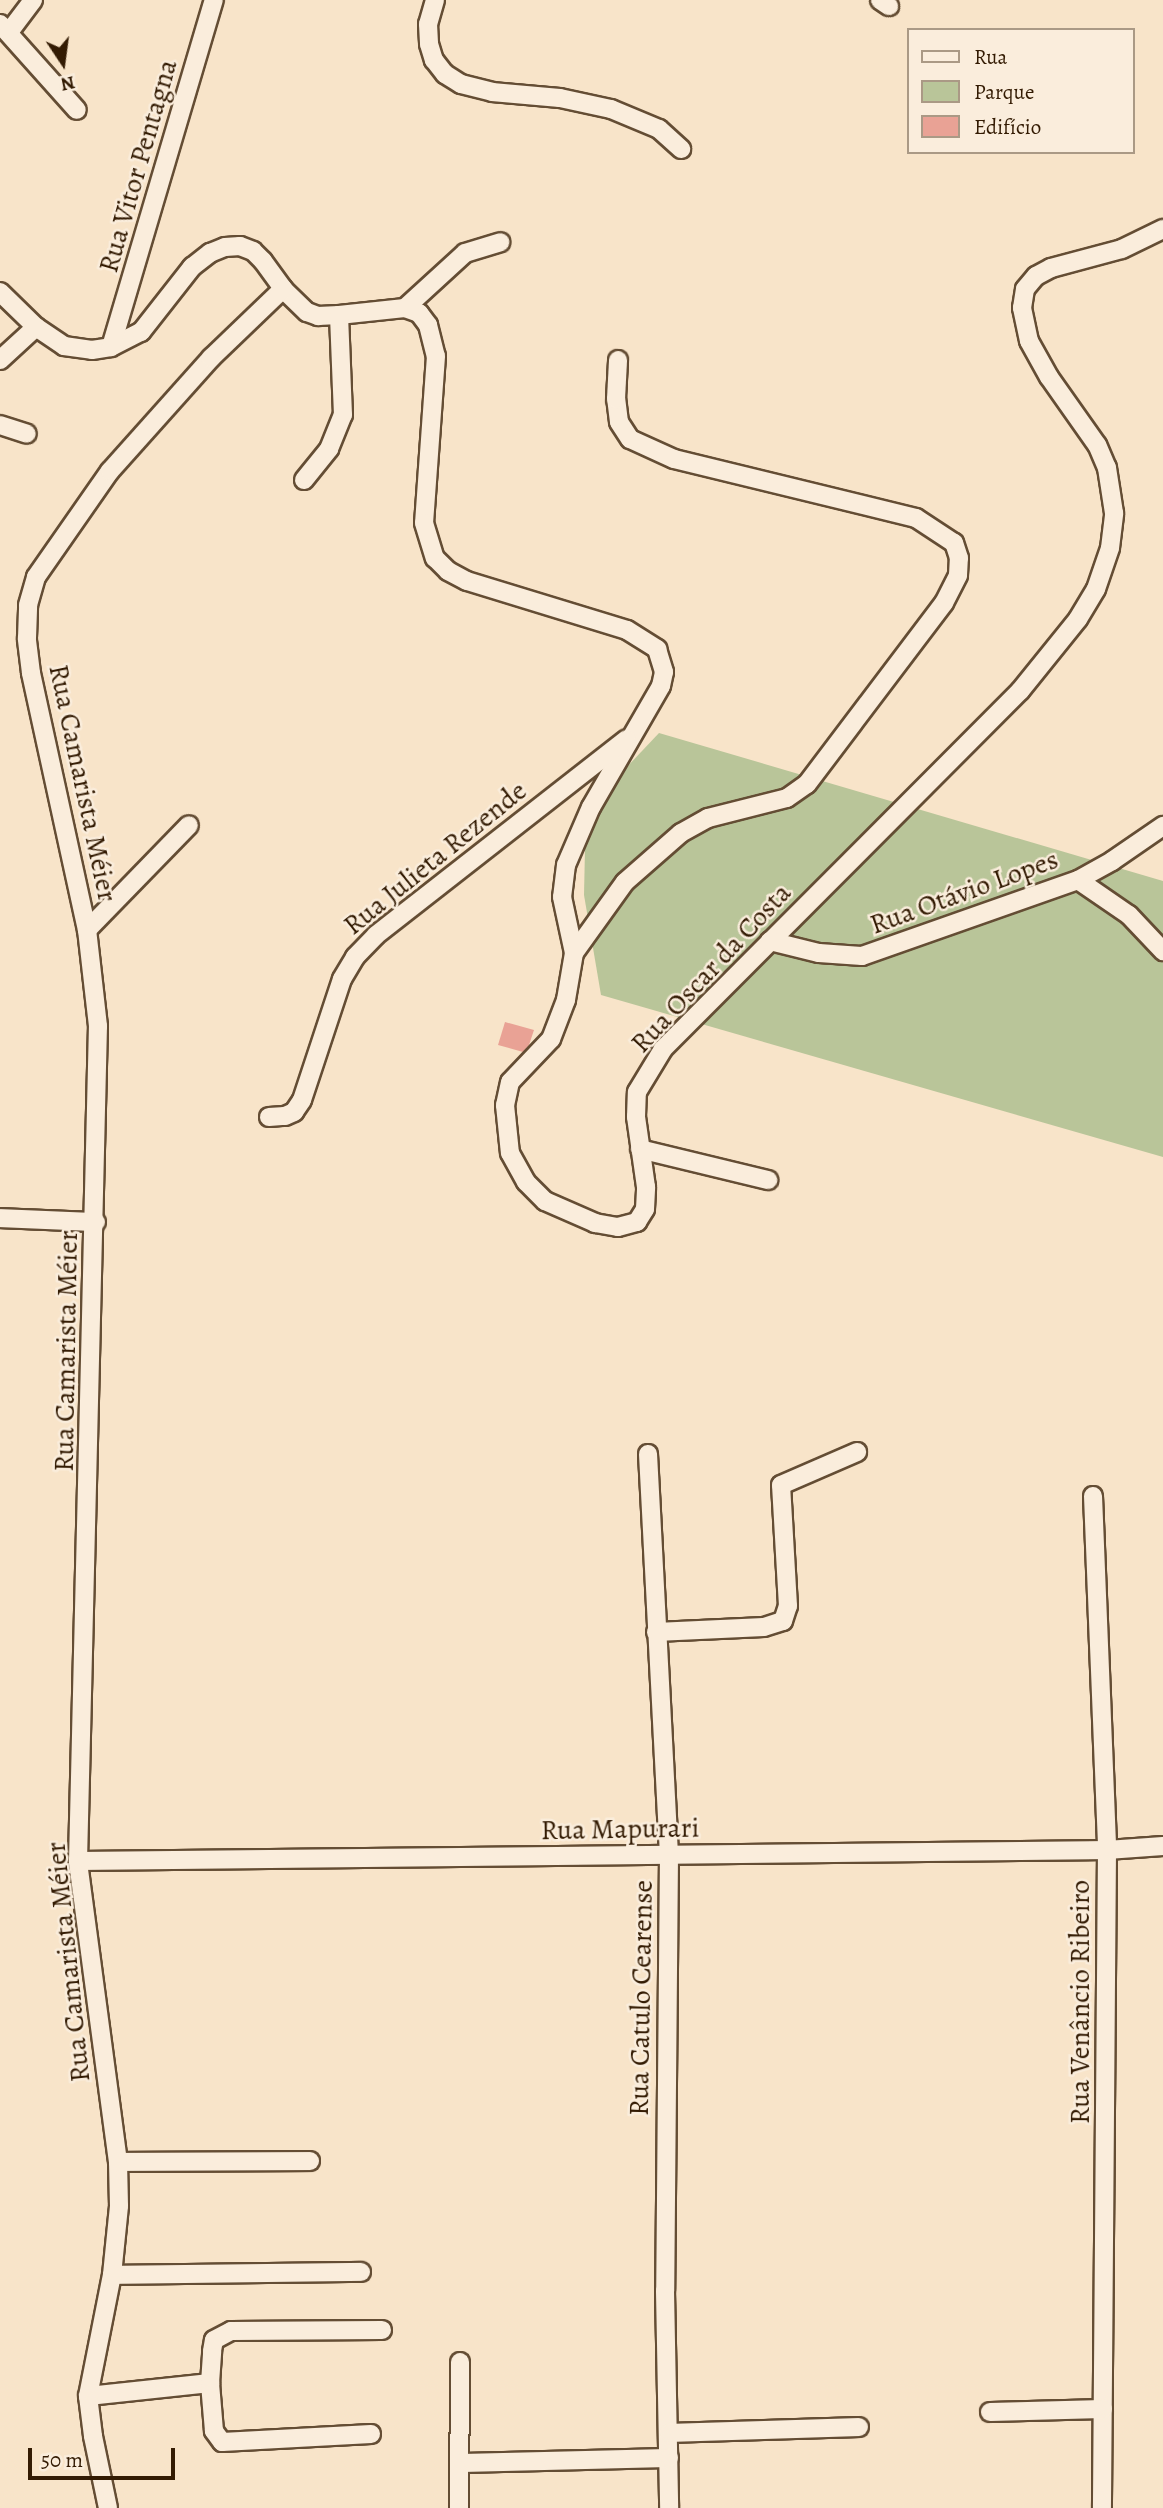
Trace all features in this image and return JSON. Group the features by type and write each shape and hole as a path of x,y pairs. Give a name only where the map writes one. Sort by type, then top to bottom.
{"street":[{"path":"33,0 4,28 77,110"},
{"name":"Rua Vitor Pentagna","path":"111,347 214,0"},
{"path":"435,0 428,24 429,44 440,67 461,84 492,92 560,98 611,108 659,129 681,149"},
{"name":"Rua Oscar da Costa","path":"405,308 419,313 428,324 436,356 424,523 435,558 448,571 467,581 627,630 657,649 664,672 654,700 591,807 566,865 562,897 574,953 566,1000 551,1039 516,1075 507,1091 505,1132 510,1153 526,1182 545,1201 595,1223 618,1227 637,1222 646,1209 646,1188 636,1117 637,1092 646,1073 663,1049 1020,691 1078,619 1096,589 1110,548 1114,513 1107,468 1097,445 1049,377 1029,341 1022,308 1025,289 1036,276 1051,268 1122,249 1163,229"},
{"path":"0,292 36,327 64,346 77,350 111,347 141,332 192,267 210,253 225,247 240,246 253,251 283,289 307,312 318,316 405,308 465,253 500,242"},
{"name":"Rua Camarista Méier","path":"108,2508 93,2436 88,2396 112,2275 119,2206 118,2162 78,1861 96,1222 98,1026 88,930 32,673 27,638 28,606 36,577 110,471 211,358 283,289"},
{"path":"304,480 329,449 343,415 340,315"},
{"path":"0,360 36,327"},
{"path":"574,953 625,882 681,833 708,818 787,798 807,784 944,603 958,575 959,558 954,543 916,518 674,459 630,439 618,422 618,359"},
{"path":"0,425 27,433"},
{"name":"Rua Julieta Rezende","path":"268,1117 285,1116 294,1112 302,1100 342,979 355,957 376,936 635,733"},
{"path":"88,930 189,825"},
{"name":"Rua Otávio Lopes","path":"770,940 820,953 862,956 1077,880 1112,862 1163,826"},
{"path":"1077,880 1129,915 1163,951"},
{"path":"640,1149 768,1180"},
{"path":"0,1218 96,1222"},
{"path":"656,1632 764,1627 783,1621 788,1606 781,1485 856,1452"},
{"name":"Rua Catulo Cearense","path":"649,1454 669,1855 665,2277 669,2508"},
{"name":"Rua Venâncio Ribeiro","path":"1093,1496 1107,1850 1102,2508"},
{"name":"Rua Mapurari","path":"78,1861 1107,1850 1163,1846"},
{"path":"118,2162 310,2161"},
{"path":"112,2275 361,2272"},
{"path":"371,2434 222,2442 214,2431 210,2384 215,2340 231,2331 382,2330"},
{"path":"460,2362 460,2508"},
{"path":"88,2396 210,2384"},
{"path":"990,2412 1103,2409"},
{"path":"668,2433 859,2427"},
{"path":"461,2463 669,2458"}],"green space":[{"path":"659,733 1163,881 1163,1157 601,995 584,895 585,849 607,788"}],"building":[{"path":"505,1022 534,1030 529,1045 523,1052 498,1045"}]}
